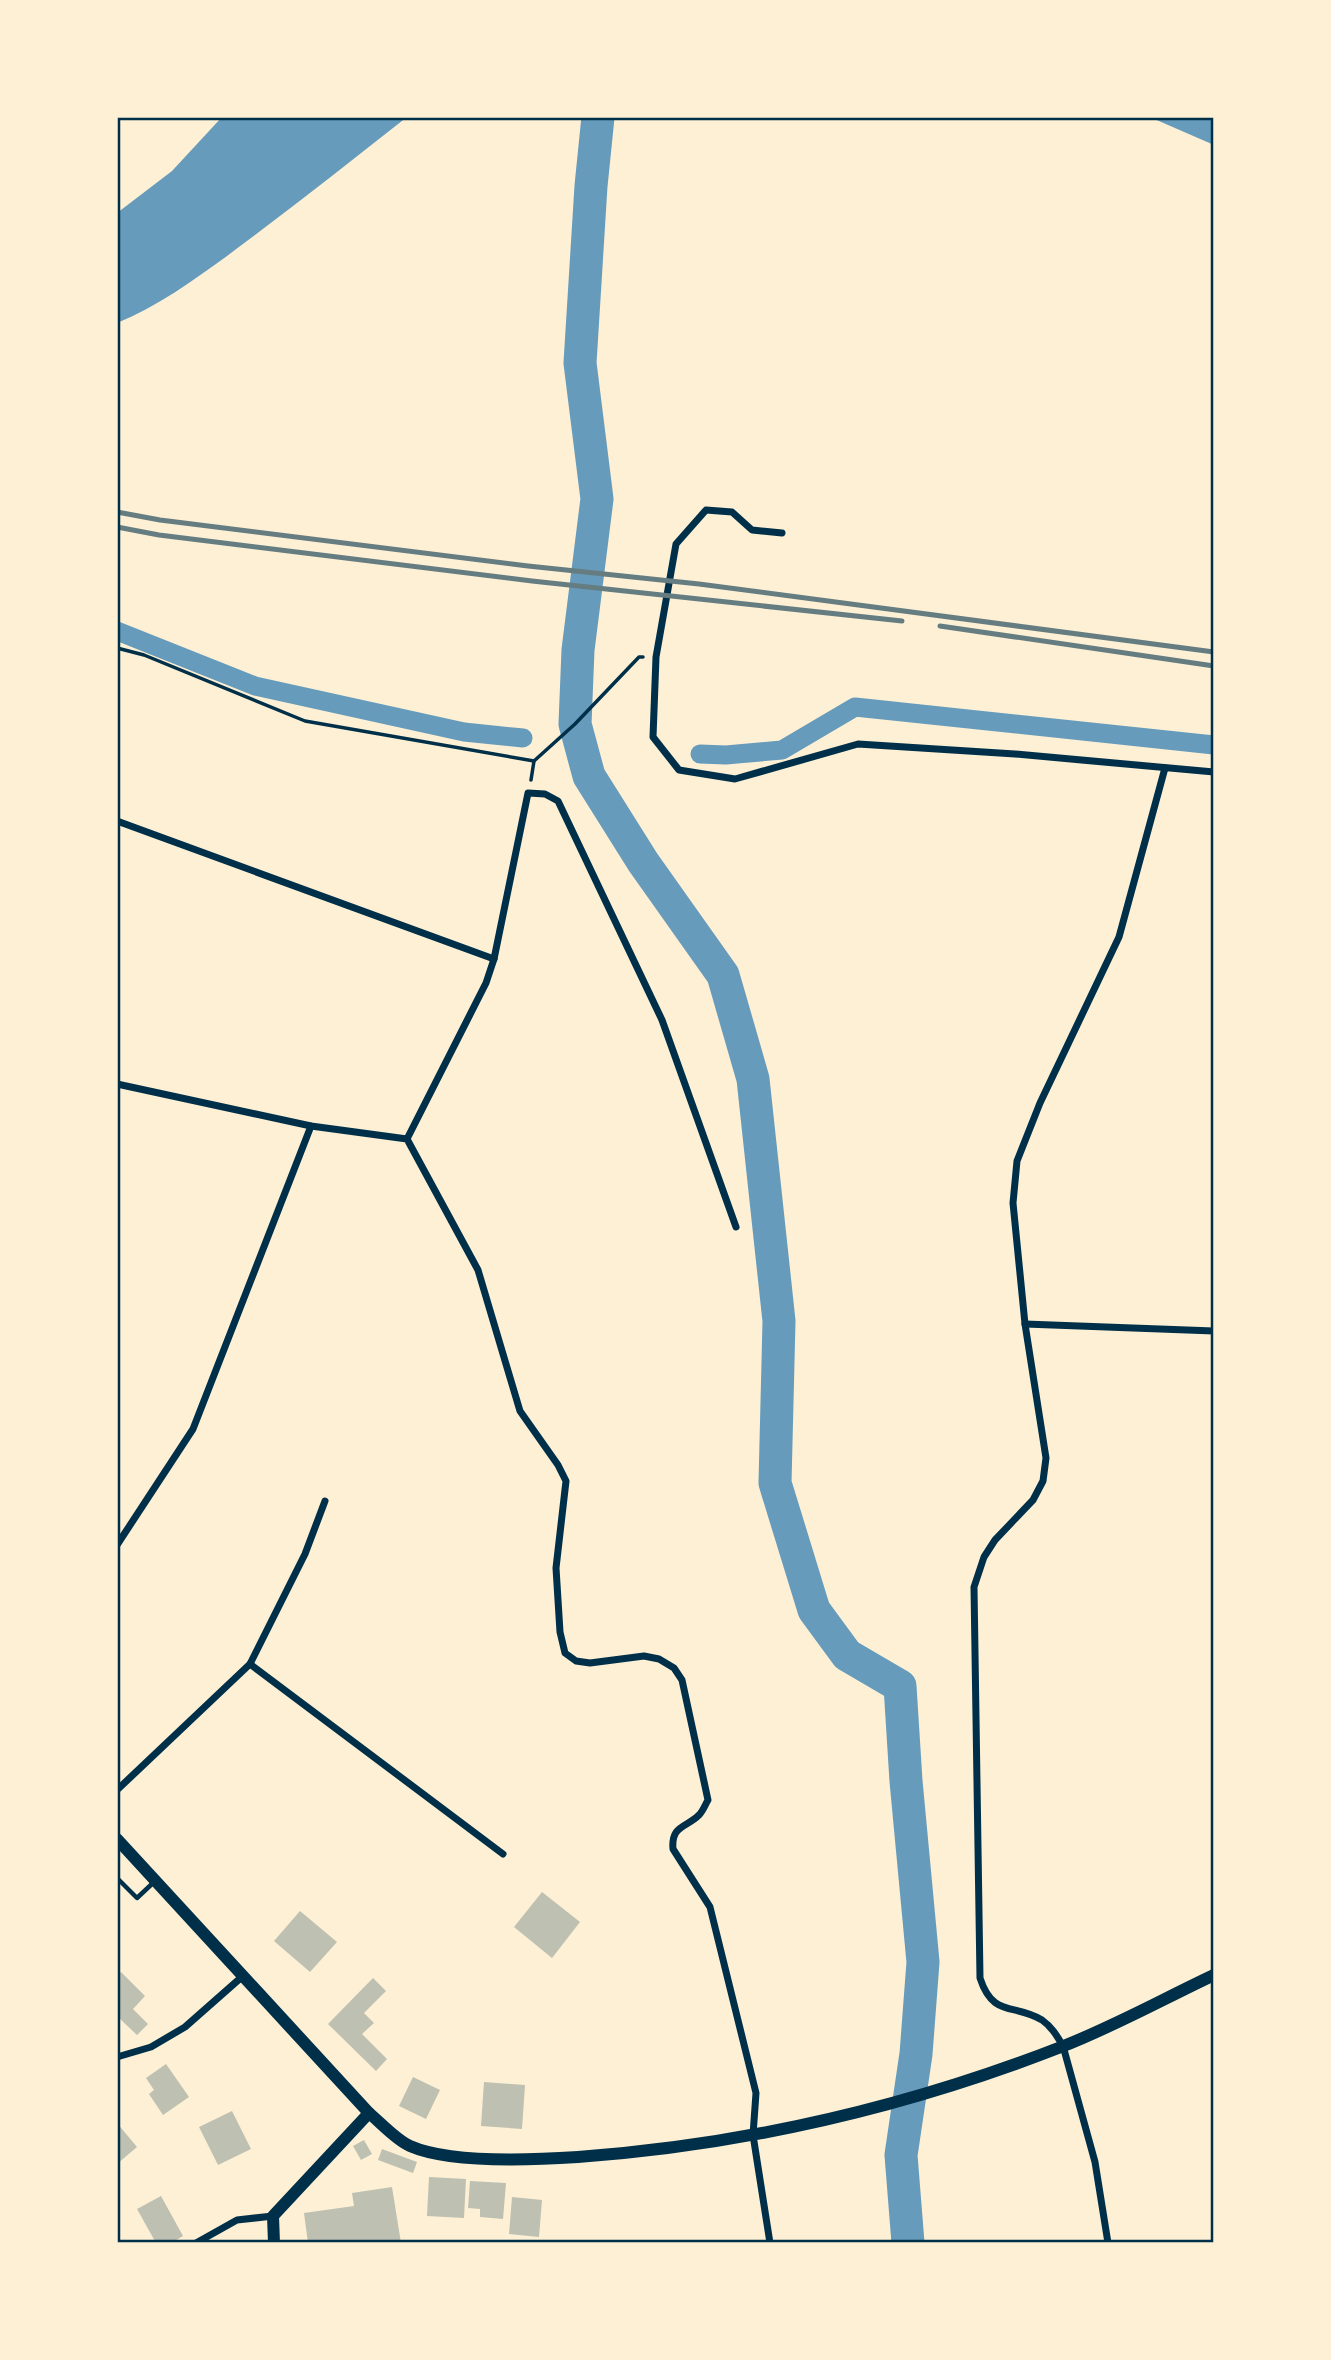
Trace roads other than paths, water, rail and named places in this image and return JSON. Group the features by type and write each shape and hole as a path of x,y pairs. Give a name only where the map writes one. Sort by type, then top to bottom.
{"main road":[{"path":"117,1839 369,2113 409,2146 457,2157 545,2159 624,2154 753,2136 824,2119 955,2085 1063,2046 1214,1975"},
{"path":"274,2243 273,2216 369,2113"}],"street":[{"path":"782,533 752,530 732,512 706,510 676,544 656,657 653,737 679,770 735,779 858,744 1015,754 1214,772"},
{"path":"1108,2243 1095,2162 1063,2046 1054,2031 1041,2019 998,2006 985,1994 980,1979 974,1587 989,1548 1033,1500 1043,1481 1046,1458 1025,1324 1013,1203 1017,1161 1040,1104 1119,937 1165,768"},
{"path":"407,1139 486,983 494,959 528,793 545,794 558,801 662,1020 736,1227"},
{"path":"117,821 494,959"},
{"path":"117,1084 311,1126 407,1139"},
{"path":"117,1545 194,1429 311,1126"},
{"path":"407,1139 478,1270 520,1411 558,1465 566,1481 556,1568 560,1632 565,1653 576,1661 590,1663 645,1656 659,1659 674,1668 682,1680 708,1800 701,1814 678,1829 672,1838 673,1849 710,1907 756,2093 753,2136 770,2243"},
{"path":"1025,1324 1214,1331"},
{"path":"117,1790 250,1664 305,1554 325,1501"},
{"path":"250,1664 503,1854"},
{"path":"117,2057 151,2047 185,2027 244,1975"},
{"path":"196,2243 237,2220 273,2216"}],"lane":[{"path":"117,1878 136,1899 156,1880"}],"water":[{"path":"222,117 407,117 214,265 160,301 117,323 117,213 172,171"},
{"path":"1150,117 1214,117 1214,145 1152,118"}],"waterway":[{"path":"598,117 580,363 597,499 578,650 575,724 589,776 643,862 723,975 753,1079 779,1321 775,1483 814,1610 847,1655 900,1686 923,1962 916,2054 901,2155 908,2243"},
{"path":"117,631 255,686 464,732 523,738"},
{"path":"700,754 726,755 782,750 855,707 1214,745"}],"railway":[{"path":"117,512 160,520 528,566 699,584 1214,652"},
{"path":"117,527 159,535 532,581 902,621"},
{"path":"940,626 1214,666"}]}
